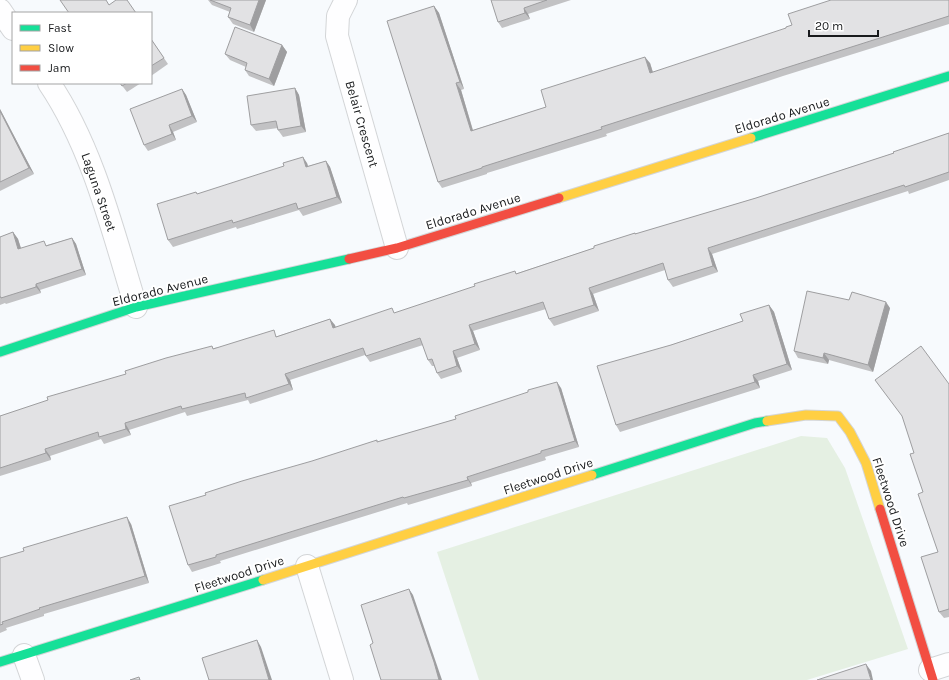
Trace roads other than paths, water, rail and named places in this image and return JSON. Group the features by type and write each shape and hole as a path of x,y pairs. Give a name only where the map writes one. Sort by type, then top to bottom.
{"street":[{"name":"Belair Crescent","path":"346,0 338,16 337,36 397,248"},
{"path":"0,10 12,28"},
{"name":"Eldorado Avenue","path":"0,352 136,307 397,248 949,76"},
{"name":"Laguna Street","path":"50,84 82,142 100,193 136,307"},
{"name":"Fleetwood Drive","path":"0,662 755,423 806,415 838,416 850,432 866,463 937,671"},
{"path":"307,566 342,680"},
{"path":"24,654 33,680"}]}
